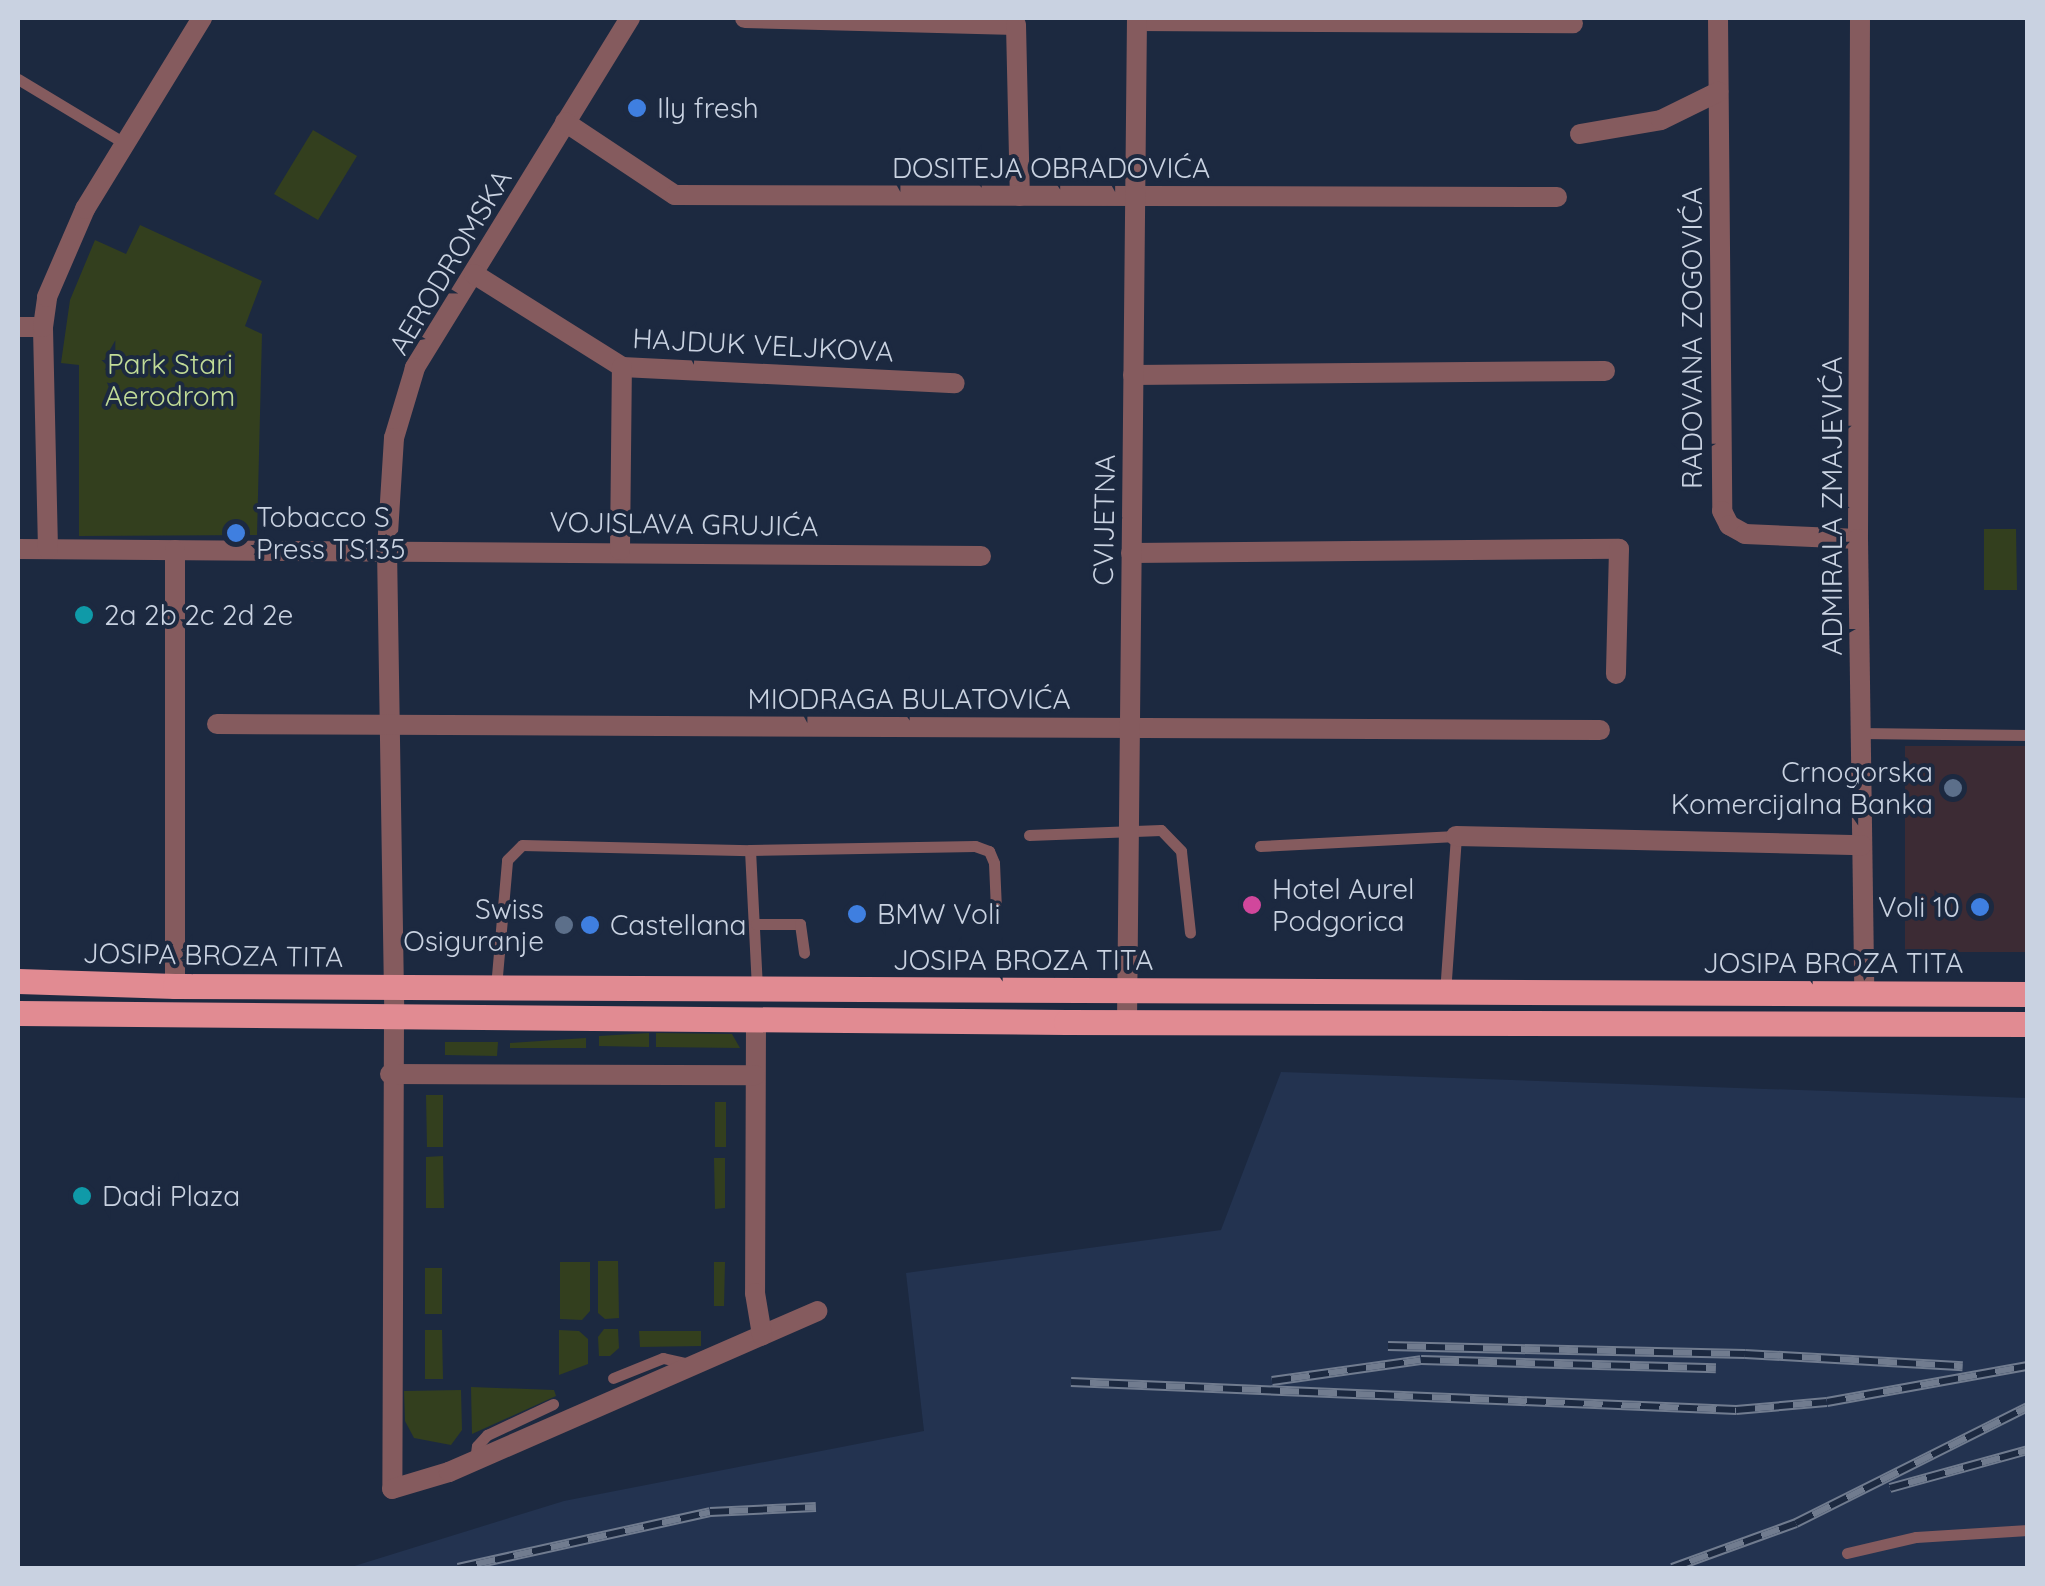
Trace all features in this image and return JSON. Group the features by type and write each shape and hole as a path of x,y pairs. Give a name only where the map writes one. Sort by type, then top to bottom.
{"main road":[{"name":"JOSIPA BROZA TITA","path":"18,981 175,986 2028,994"},
{"path":"18,1013 2028,1024"}],"street":[{"path":"48,549 44,327 55,269 124,143 202,18"},
{"name":"AERODROMSKA","path":"475,1460 392,1489 390,1074 394,1017 387,549 394,438 415,368 630,18"},
{"path":"745,18 1016,21 1020,196"},
{"name":"RADOVANA ZOGOVIĆA","path":"1718,18 1722,511 1729,525 1745,534 1858,539"},
{"name":"ADMIRALA ZMAJEVIĆA","path":"1860,18 1858,539 1864,994"},
{"path":"1137,19 1526,20 1573,24"},
{"name":"CVIJETNA","path":"1127,1022 1137,19"},
{"path":"1580,134 1660,120 1718,92"},
{"name":"DOSITEJA OBRADOVIĆA","path":"566,122 675,195 1558,197"},
{"name":"HAJDUK VELJKOVA","path":"474,274 622,368 955,383"},
{"path":"18,326 44,327"},
{"path":"620,550 622,368"},
{"path":"1133,376 1605,371"},
{"path":"18,549 387,549"},
{"name":"VOJISLAVA GRUJIĆA","path":"387,549 981,556"},
{"path":"1132,553 1619,549 1616,674"},
{"path":"175,550 175,986"},
{"name":"MIODRAGA BULATOVIĆA","path":"217,724 390,728 1129,726 1600,730"},
{"path":"1456,836 1862,845"},
{"path":"756,1020 755,1293 762,1335"},
{"path":"390,1074 755,1075"},
{"path":"475,1460 817,1311"}],"lane":[{"path":"18,80 124,143"},
{"path":"1860,732 2028,735"},
{"path":"1030,834 1162,830 1181,850 1190,933"},
{"path":"1260,846 1456,836 1445,992"},
{"path":"496,988 506,860 522,845 750,850 975,846 989,850 994,863 996,908"},
{"path":"750,850 757,989"},
{"path":"756,924 800,924 804,952"},
{"path":"613,1378 663,1358 694,1365"},
{"path":"475,1460 477,1446 487,1436 553,1404"},
{"path":"1847,1553 1916,1536 2028,1530"}],"shaded area":[{"path":"1905,746 2027,746 2027,952 1905,952"},
{"path":"1281,1072 2027,1098 2027,1568 348,1568 564,1501 924,1431 906,1273 1221,1230"}],"green space":[{"path":"313,130 357,156 318,220 274,194"},
{"name":"Park Stari Aerodrom","path":"140,225 262,281 245,326 262,334 257,535 79,536 79,365 61,363 70,300 95,240 126,254"},
{"path":"1984,529 2016,529 2017,590 1984,590"},
{"path":"649,1033 649,1047 599,1046 599,1036"},
{"path":"656,1033 732,1034 740,1048 656,1047"},
{"path":"586,1038 586,1048 510,1048 510,1043"},
{"path":"445,1042 498,1042 497,1056 445,1055"},
{"path":"426,1095 443,1095 443,1147 427,1147"},
{"path":"715,1102 726,1102 726,1147 715,1147"},
{"path":"443,1156 444,1208 426,1208 426,1157"},
{"path":"714,1158 725,1158 725,1208 715,1209"},
{"path":"598,1261 618,1261 619,1318 605,1319 598,1313"},
{"path":"560,1262 590,1262 590,1311 582,1320 560,1319"},
{"path":"714,1262 725,1262 724,1306 714,1306"},
{"path":"425,1268 442,1268 442,1314 425,1314"},
{"path":"604,1329 618,1329 619,1348 610,1356 599,1356 598,1337"},
{"path":"425,1330 442,1330 443,1379 425,1379"},
{"path":"559,1330 579,1331 588,1339 588,1364 559,1375"},
{"path":"639,1331 701,1331 701,1346 640,1347"},
{"path":"471,1387 554,1390 556,1396 472,1434"},
{"path":"461,1390 462,1430 451,1445 414,1438 405,1421 404,1391"}],"railway":[{"path":"1388,1346 1745,1354 1963,1366"},
{"path":"1272,1381 1421,1360 1716,1368"},
{"path":"1071,1382 1736,1410 1827,1402 2028,1366"},
{"path":"1672,1568 1796,1523 2028,1407"},
{"path":"1890,1488 2028,1450"},
{"path":"458,1568 710,1512 816,1507"}],"place":[{"name":"Ily fresh","path":"637,108"},
{"name":"Tobacco S Press TS135","path":"236,533"},
{"name":"2a 2b 2c 2d 2e","path":"84,615"},
{"name":"Crnogorska Komercijalna Banka","path":"1953,788"},
{"name":"Hotel Aurel Podgorica","path":"1252,905"},
{"name":"Voli 10","path":"1980,907"},
{"name":"BMW Voli","path":"857,914"},
{"name":"Swiss Osiguranje","path":"564,925"},
{"name":"Castellana","path":"590,925"},
{"name":"Dadi Plaza","path":"82,1196"}]}
